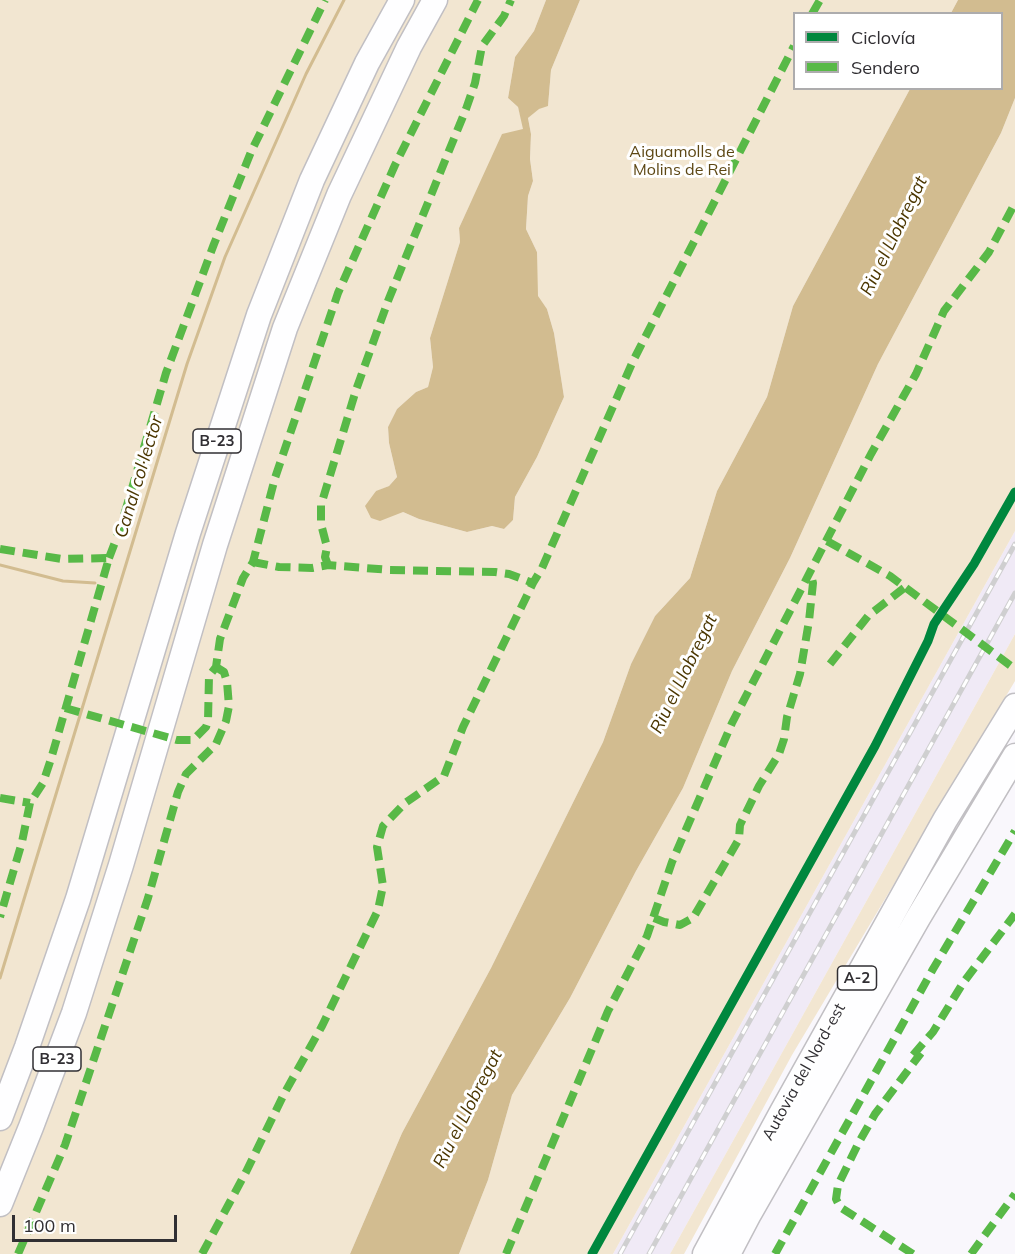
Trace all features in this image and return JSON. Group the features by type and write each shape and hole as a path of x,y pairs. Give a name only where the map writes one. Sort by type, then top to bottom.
{"highway":[{"name":"B-23","path":"0,1118 78,899 188,532 259,315 322,160 367,63 402,0"},
{"name":"B-23","path":"0,1204 80,993 122,865 215,545 285,327 339,195 409,47 435,0"},
{"name":"Autovia del Nord-est","path":"705,1254 945,820 1015,706"},
{"name":"Autovia del Nord-est","path":"728,1254 918,918 1015,756"}],"shaded area":[{"path":"1015,531 1015,634 670,1254 613,1254"}],"green space":[{"name":"Aiguamolls de Molins de Rei","path":"0,0 546,0 534,31 515,57 508,98 518,107 524,129 472,200 459,228 460,242 430,338 433,367 428,387 416,392 397,409 388,427 389,443 397,477 389,486 375,492 403,512 419,519 467,532 492,526 504,529 513,520 515,497 537,457 564,397 554,333 547,309 537,296 537,252 526,229 528,196 533,181 528,118 538,109 548,105 551,70 580,0 958,0 952,12 793,12 793,90 909,90 793,306 767,397 717,491 690,578 655,616 631,664 603,742 491,968 402,1133 350,1254 0,1254"},
{"path":"1015,98 1015,531 613,1254 459,1254 488,1180 512,1095 570,998 636,871 683,788 732,671 790,558 878,364 1001,133"},
{"path":"1015,634 1015,681 792,1055 684,1254 670,1254"}],"water":[{"path":"546,0 580,0 551,70 548,106 539,109 528,118 533,181 528,196 526,229 537,252 538,296 547,309 554,333 564,397 537,457 515,497 513,520 504,529 492,526 467,532 419,519 403,512 380,521 371,518 365,506 376,491 389,486 397,477 389,443 388,427 397,409 416,392 428,387 433,367 430,338 460,242 459,228 502,134 523,129 518,107 508,98 515,57 534,31"},
{"name":"Riu el Llobregat","path":"958,0 1015,0 1015,98 1001,133 878,364 790,558 732,671 683,788 636,871 570,998 512,1095 488,1180 459,1254 350,1254 402,1133 491,968 603,742 631,664 655,616 690,578 717,491 767,397 793,306 909,90 1003,90 1003,12 952,12"}],"waterway":[{"name":"Canal col·lector","path":"0,978 187,364 225,257 306,74 344,0"},
{"path":"0,565 63,581 95,583"}],"railway":[{"path":"620,1254 1015,544"},
{"path":"649,1254 1015,593"}],"marked path":[{"path":"109,558 120,529 166,373 214,244 251,152 325,0"},
{"path":"65,708 177,740 193,740 206,727 209,676 216,667 220,639 243,578 253,562 275,478 338,293 395,165 478,0"},
{"path":"328,565 325,557 327,547 321,524 321,505 356,390 388,301 466,109 475,83 482,46 504,16 511,0"},
{"path":"813,12 820,0"},
{"path":"202,1254 284,1094 322,1026 378,910 383,886 377,847 383,826 405,803 444,776 463,727 542,568 633,361 793,48"},
{"path":"506,1254 608,1011 647,936 672,862 732,723 871,454 916,374 944,311 989,252 1015,203"},
{"path":"827,541 890,576 1015,669"},
{"path":"0,549 62,559 109,558 51,759 43,783 30,803 22,842 0,917"},
{"path":"253,562 279,567 312,568 328,565 390,570 495,572 509,574 533,583"},
{"path":"654,918 680,925 693,918 739,839 740,825 759,786 779,754 800,674 809,621 813,583 808,577"},
{"path":"830,664 868,616 904,588"},
{"path":"18,1254 65,1145 148,898 178,792 186,774 216,744 226,721 229,706 227,682 224,672 216,667"},
{"path":"0,798 30,803"},
{"path":"775,1254 933,969 1015,831"},
{"path":"913,1055 933,1032 963,983 1015,914"},
{"path":"913,1254 840,1207 836,1199 838,1185 875,1114 921,1053"},
{"path":"971,1254 1015,1194"}],"cycle path":[{"path":"592,1254 875,746 928,641 934,624 974,564 1015,492"}]}
